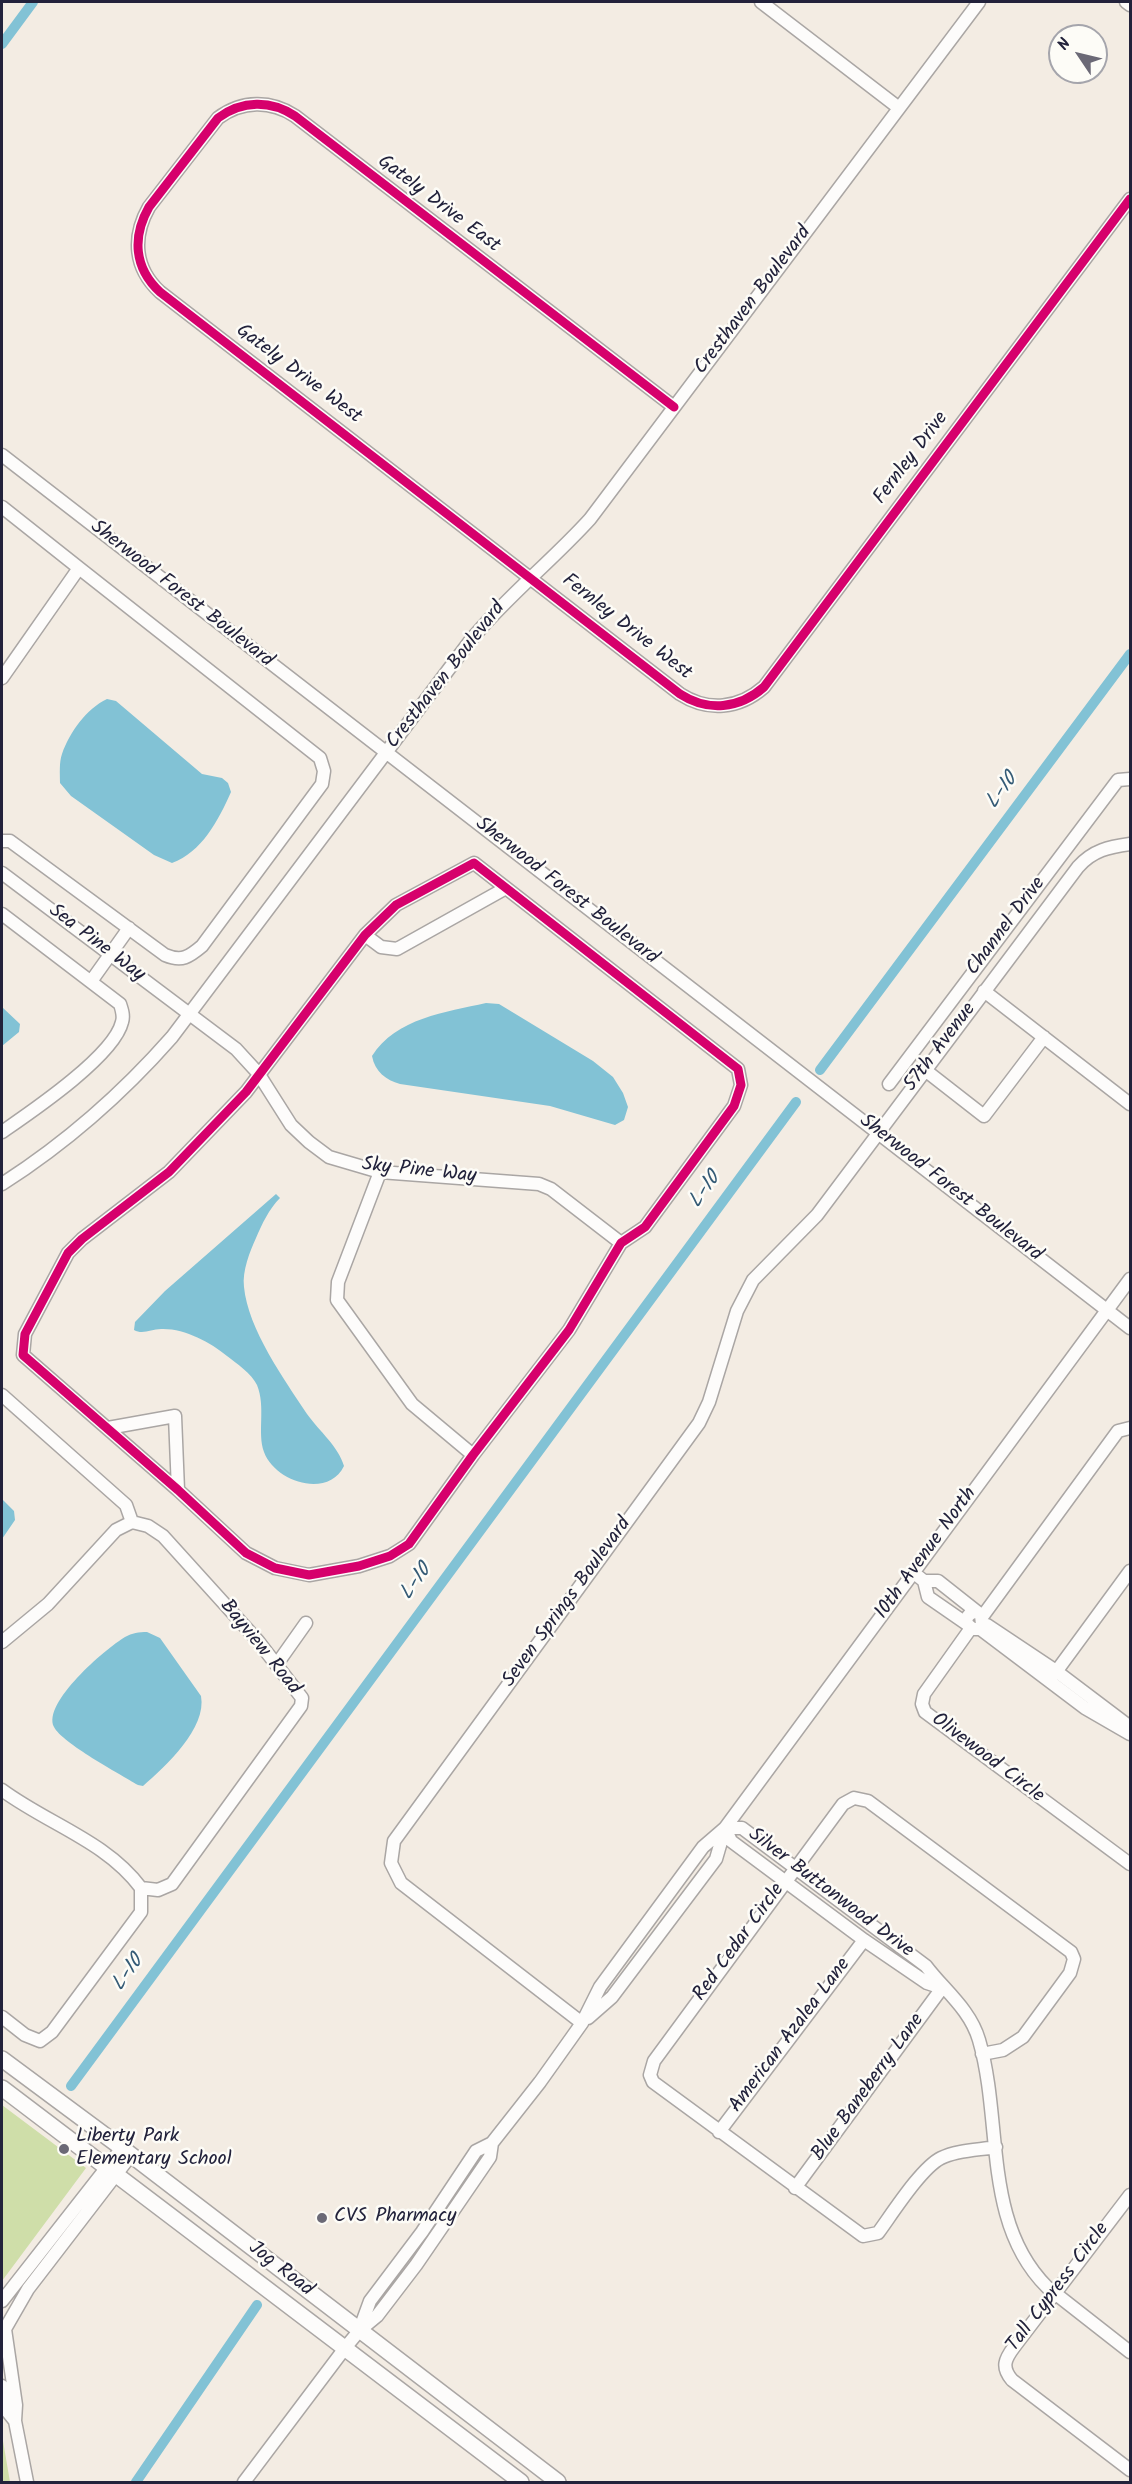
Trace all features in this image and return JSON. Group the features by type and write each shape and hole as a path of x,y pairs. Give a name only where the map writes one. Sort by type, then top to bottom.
{"main road":[{"name":"Jog Road","path":"2,2059 126,2151 558,2482"},
{"name":"Jog Road","path":"2,2088 521,2482"}],"street":[{"path":"761,2 899,108"},
{"name":"Cresthaven Boulevard","path":"2,1184 60,1144 110,1103 144,1069 190,1015 489,617 569,542 590,519 979,2"},
{"path":"1126,2 1131,5"},
{"name":"Gately Drive East","path":"181,165 209,128 231,110 245,105 260,104 282,109 301,120 674,407"},
{"name":"Gately Drive West","path":"181,165 149,207 139,228 137,251 141,268 149,282 530,578"},
{"name":"Fernley Drive","path":"701,704 723,706 738,703 764,687 1131,199"},
{"name":"Sherwood Forest Boulevard","path":"2,455 1131,1328"},
{"path":"2,507 320,758 324,771 322,784 202,946 187,958 175,959 165,955 10,841 2,842"},
{"path":"2,678 79,568"},
{"name":"Fernley Drive West","path":"530,578 680,694 701,704"},
{"name":"Channel Drive","path":"889,1084 1118,780 1131,779"},
{"name":"57th Avenue","path":"878,1134 1083,862 1100,850 1131,844"},
{"path":"474,863 738,1069 741,1085 734,1106 645,1227 621,1243 569,1330 473,1455 409,1544 390,1556 359,1566 309,1575 275,1568 246,1553 108,1428 22,1355 25,1334 68,1252 169,1172 246,1092 258,1073 295,1029 365,935 396,905 474,863"},
{"name":"Sea Pine Way","path":"2,873 190,1015"},
{"path":"365,935 381,947 397,949 506,888"},
{"path":"2,914 92,980 120,1004 123,1019 120,1030 108,1045 56,1096 2,1132"},
{"path":"92,980 129,928"},
{"path":"984,991 1131,1104"},
{"name":"Sky Pine Way","path":"190,1015 227,1041 258,1073 291,1125 321,1153 345,1163 380,1172 539,1184 551,1189 621,1243"},
{"path":"925,1070 984,1116 1044,1037"},
{"name":"Seven Springs Boulevard","path":"582,2023 401,1882 392,1863 394,1841 699,1423 709,1402 736,1311 753,1280 811,1222 878,1134"},
{"path":"380,1172 338,1282 337,1300 412,1404 473,1455"},
{"name":"10th Avenue North","path":"244,2482 345,2348 359,2331 377,2316 434,2239 490,2157 492,2142 540,2082 582,2023 600,1987 704,1847 725,1828 918,1577 1131,1279"},
{"path":"2,1395 126,1505 132,1522 116,1530 48,1604 2,1642"},
{"path":"108,1428 175,1416 178,1490"},
{"name":"Olivewood Circle","path":"1131,1428 1118,1431 924,1694 922,1704 925,1712 1131,1863"},
{"name":"Bayview Road","path":"132,1522 148,1526 163,1536 277,1664 302,1698 301,1706 172,1884 158,1890 141,1888"},
{"path":"1048,1682 1131,1571"},
{"path":"918,1577 928,1597 976,1622 1056,1671 1131,1727"},
{"path":"918,1577 938,1581 976,1622 1048,1682 1085,1708 1131,1734"},
{"path":"277,1664 306,1623"},
{"path":"2,1790 84,1839 127,1871 141,1888 141,1912 52,2032 40,2041 25,2035 2,2017"},
{"name":"Red Cedar Circle","path":"982,2054 1003,2050 1023,2037 1074,1966 1071,1952 861,1798 854,1798 843,1804 651,2067 653,2082 856,2233 871,2236 878,2234 936,2161 950,2155 996,2147"},
{"name":"10th Avenue North","path":"582,2023 612,1997 716,1859 725,1828"},
{"name":"Silver Buttonwood Drive","path":"942,1988 927,1983 864,1940 731,1841 725,1828 742,1828 926,1966 942,1988 955,1999 969,2017 979,2038 1004,2210 1013,2237 1030,2268 1054,2293 1130,2350"},
{"name":"American Azalea Lane","path":"719,2132 864,1940"},
{"name":"Blue Baneberry Lane","path":"795,2188 942,1988"},
{"path":"2,2301 126,2151"},
{"path":"27,2482 15,2421 16,2405 5,2329 28,2289 111,2170"},
{"name":"Tall Cypress Circle","path":"1131,2195 1005,2359 1007,2374 1131,2470"},
{"path":"2,2386 7,2411 15,2421"}],"green space":[{"path":"2,2105 86,2168 2,2281"},
{"path":"2,2435 10,2482 2,2482"}],"water":[{"path":"107,699 116,701 202,774 222,778 228,783 231,792 208,834 192,851 172,863 154,855 71,796 60,783 61,757 69,738 86,715"},
{"path":"486,1003 499,1004 593,1061 613,1077 628,1107 624,1120 615,1125 550,1106 400,1084 386,1078 378,1071 372,1056 394,1033 423,1019"},
{"path":"2,1007 20,1024 19,1032 2,1046"},
{"path":"276,1194 280,1198 266,1217 249,1255 244,1274 244,1287 252,1320 268,1353 307,1414 338,1452 344,1466 336,1476 326,1482 315,1484 302,1483 290,1478 270,1463 262,1445 260,1393 255,1381 244,1369 213,1346 188,1333 170,1329 141,1332 134,1330 135,1322 165,1291"},
{"path":"2,1499 14,1511 15,1520 2,1539"},
{"path":"147,1632 160,1638 201,1696 201,1708 198,1721 183,1746 143,1786 106,1766 68,1741 54,1727 53,1717 57,1704 66,1691 91,1664 125,1637"}],"waterway":[{"path":"2,44 33,2"},
{"name":"L-10","path":"820,1070 1130,654"},
{"name":"L-10","path":"71,2086 796,1102"},
{"name":"L-10","path":"136,2482 257,2305"}],"cycle path":[{"path":"674,407 295,116 276,107 247,105 218,118 149,207 144,218 138,241 138,252 145,273 160,292 680,694 701,704 723,706 744,700 764,687 1130,199"},
{"path":"474,863 738,1069 741,1085 734,1106 645,1227 621,1243 569,1330 473,1455 409,1544 390,1556 359,1566 309,1575 275,1568 246,1553 178,1490 23,1355 25,1334 68,1253 82,1239 169,1172 246,1092 365,935 396,905 474,863"}],"place":[{"name":"Liberty Park Elementary School","path":"64,2149"},
{"name":"CVS Pharmacy","path":"322,2218"}]}
